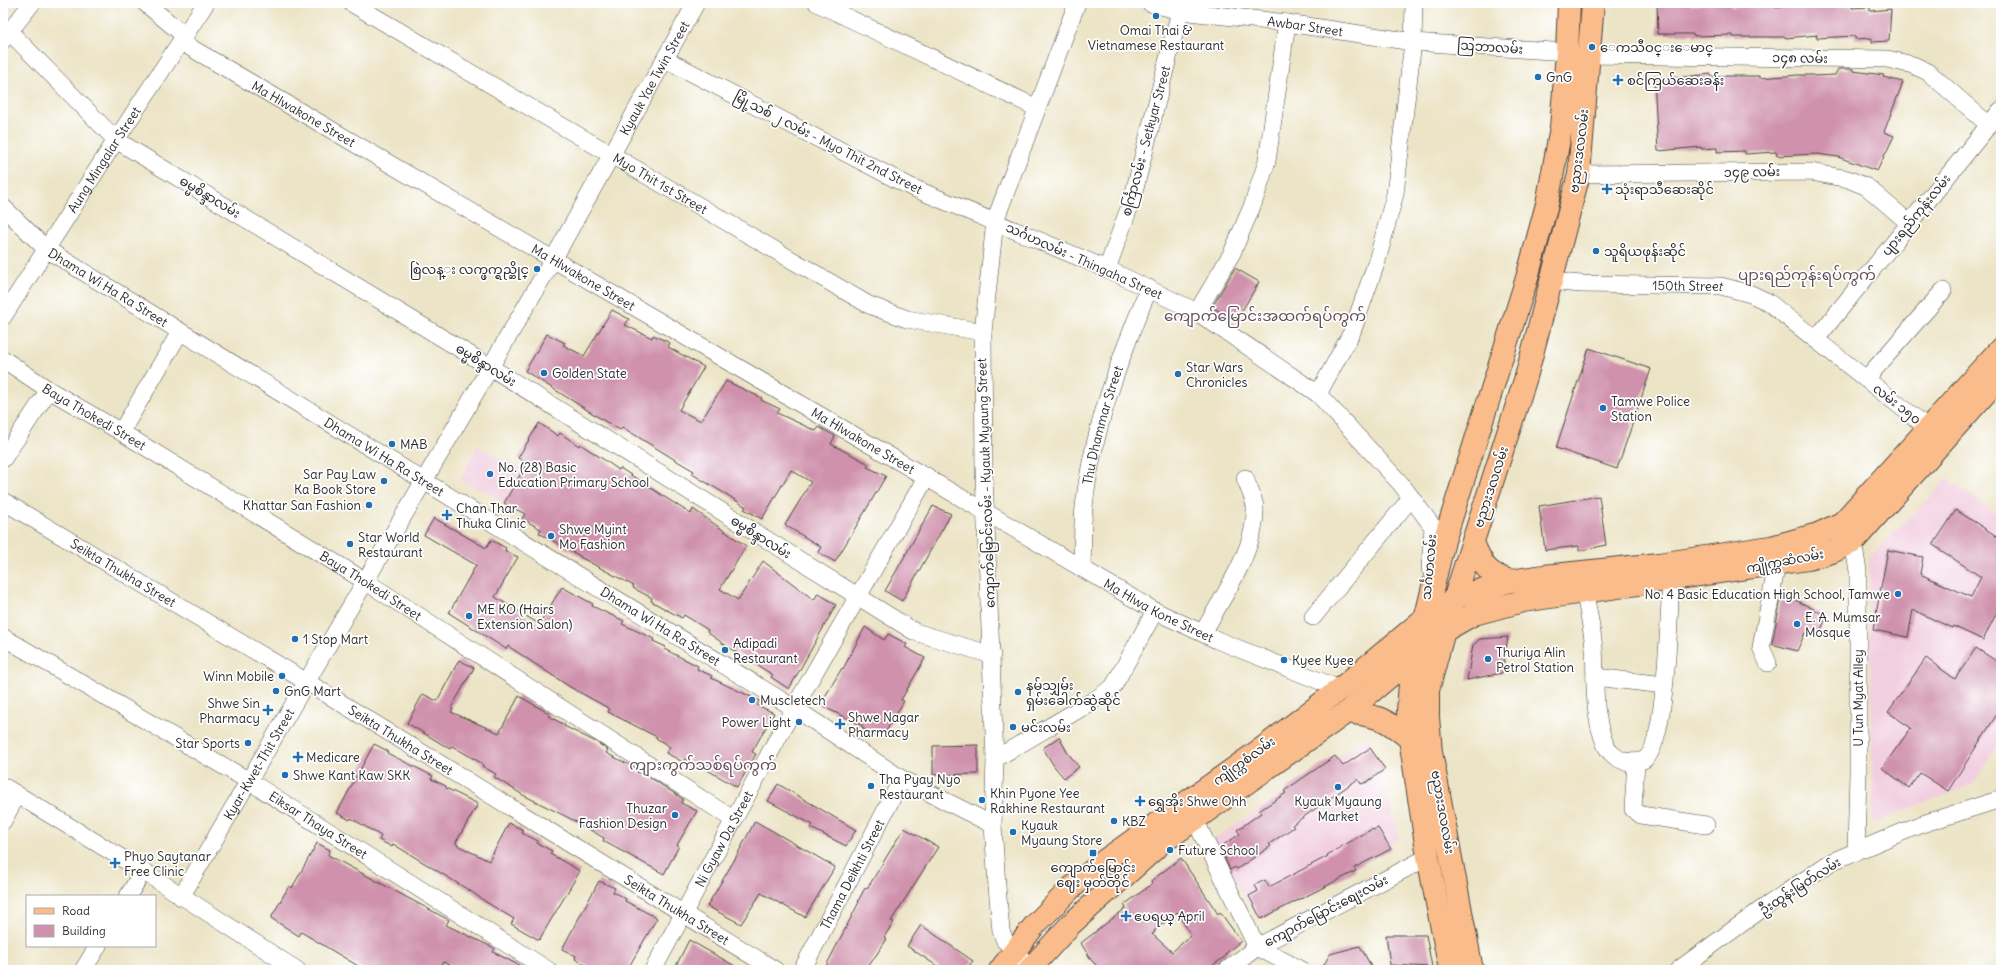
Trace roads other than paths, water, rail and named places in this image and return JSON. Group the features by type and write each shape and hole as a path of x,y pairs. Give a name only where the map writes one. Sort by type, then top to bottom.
{"main road":[{"name":"ဗညားဒလလမ်း","path":"1450,970 1428,857 1410,739 1408,711 1410,682 1444,541 1527,278 1547,204 1562,128 1569,3"},
{"name":"ဗညားဒလလမ်း","path":"1472,970 1431,752 1428,717 1428,690 1444,631 1526,377 1579,174 1593,3"},
{"name":"ကျိုက္ကဆံလမ်း","path":"1510,581 1659,564 1770,547 1818,534 1842,523 2001,348"},
{"name":"ကျိုက္ကဆံလမ်း","path":"1495,607 1584,591 1671,580 1808,559 1832,552 1853,542 2001,376"},
{"path":"1473,544 1482,564 1493,574 1510,581"},
{"name":"ကျိုက္ကစံလမ်း","path":"1000,970 1034,926 1081,880 1264,747 1340,689 1424,620 1455,598 1510,581"},
{"name":"ကျိုက္ကစံလမ်း","path":"1030,968 1071,924 1160,844 1347,712 1417,651 1444,631 1474,614 1495,607"},
{"path":"1347,712 1375,716 1393,724 1410,739"},
{"path":"1432,878 1454,874"}],"street":[{"path":"7,36 32,3"},
{"name":"Ma Hlwakone Street","path":"145,3 183,39 986,512"},
{"name":"Aung Mingalar Street","path":"3,317 116,140 206,3"},
{"name":"Kyauk Yae Twin Street","path":"554,258 696,3"},
{"path":"817,3 1037,108"},
{"name":"ကျောက်မြောင်းလမ်း - Kyauk Myaung Street","path":"1030,968 1005,942 1001,931 993,825 995,759 984,474 982,332 994,221 1077,3"},
{"name":"Awbar Street","path":"1150,3 1180,11 1287,23 1412,42"},
{"path":"1318,394 1352,332 1377,261 1394,194 1412,42 1414,3"},
{"name":"Myo Thit 1st Street","path":"356,4 869,305 906,319 982,332"},
{"name":"စင်္ကြာလမ်း - Setkyar Street","path":"1107,268 1132,200 1180,11"},
{"path":"1197,312 1232,252 1253,204 1267,161 1287,23"},
{"name":"ဓမ္မစိန္ဒာလမ်း","path":"7,36 116,140 490,368 915,632 992,655"},
{"name":"ဩဘာလမ်း","path":"1412,42 1567,52"},
{"name":"၁၄၈ လမ်း","path":"1589,55 1887,59 1913,65 1928,72 1989,125"},
{"name":"မြို့သစ် ၂ လမ်း - Myo Thit 2nd Street","path":"665,59 911,187 994,221"},
{"name":"ပျားရည်ကုန်းလမ်း","path":"1816,339 2001,110"},
{"name":"၁၄၉ လမ်း","path":"1579,174 1811,172 1848,179 1867,187 1909,223"},
{"name":"Dhama Wi Ha Ra Street","path":"3,207 46,250 794,708 902,779 993,825"},
{"name":"သင်္ဂဟလမ်း - Thingaha Street","path":"994,221 1107,268 1197,312 1318,394 1401,484 1411,498"},
{"name":"Kyar-Kwet-Thit Street","path":"181,897 554,258"},
{"name":"150th Street","path":"1551,281 1581,284 1720,286 1751,294 1768,302 1866,379"},
{"name":"Thu Dhammar Street","path":"1082,568 1084,507 1092,458 1110,391 1149,288"},
{"path":"1866,379 1943,291"},
{"path":"121,432 180,332"},
{"name":"Baya Thokedi Street","path":"3,359 49,390 121,432 365,581 734,820"},
{"name":"လမ်း ၁၅၀","path":"1866,379 1928,428"},
{"path":"3,459 49,390"},
{"name":"Ni Gyaw Da Street","path":"653,970 794,708 859,598 927,476"},
{"path":"1203,633 1240,563 1254,531 1255,506 1245,478"},
{"path":"1313,617 1411,498"},
{"name":"သင်္ဂဟလမ်း","path":"1411,498 1433,527 1424,620"},
{"name":"Seikta Thukha Street","path":"3,501 307,682 775,970"},
{"name":"Ma Hlwa Kone Street","path":"986,512 1155,611 1203,633 1340,689"},
{"name":"U Tun Myat Alley","path":"1842,523 1853,542 1858,571 1858,772 1856,852"},
{"path":"1768,663 1761,647 1776,564"},
{"path":"1584,591 1594,646 1596,714 1605,746 1617,759 1636,762 1646,758 1654,744 1668,654 1671,580"},
{"path":"995,759 1087,705 1113,687 1155,611"},
{"name":"Eiksar Thaya Street","path":"3,637 249,781 548,970"},
{"path":"1594,677 1664,685"},
{"path":"1636,762 1633,809 1641,815 1706,825"},
{"name":"Thama Deikhti Street","path":"802,970 902,779"},
{"path":"3,786 143,871 181,897 297,970"},
{"path":"3,821 18,796"},
{"name":"ဦးထွန်းမြတ်လမ်း","path":"1678,970 1802,881 1831,862 1919,825 2001,799"},
{"path":"1195,820 1258,947 1301,970"},
{"name":"ကျောက်မြောင်းစျေးလမ်း","path":"1227,970 1258,947 1428,857"},
{"path":"129,895 143,871"},
{"path":"83,970 97,947"}],"place":[{"name":"Omai Thai & Vietnamese Restaurant","path":"1156,16"},
{"name":"ေကသီဝင္းေမာင္","path":"1592,47"},
{"name":"GnG","path":"1538,77"},
{"name":"စင်ကြယ်ဆေးခန်း","path":"1618,80"},
{"name":"သုံးရာသီဆေးဆိုင်","path":"1607,189"},
{"name":"သူရိယဖုန်းဆိုင်","path":"1596,251"},
{"name":"စြဲလန္း လက္ဖက္ရည္ဆိုင္","path":"537,269"},
{"name":"Golden State","path":"544,373"},
{"name":"Star Wars Chronicles","path":"1178,374"},
{"name":"Tamwe Police Station","path":"1603,408"},
{"name":"MAB","path":"392,444"},
{"name":"No. (28) Basic Education Primary School","path":"490,474"},
{"name":"Sar Pay Law Ka Book Store","path":"384,481"},
{"name":"Khattar San Fashion","path":"369,505"},
{"name":"Chan Thar Thuka Clinic","path":"447,515"},
{"name":"Shwe Myint Mo Fashion","path":"551,536"},
{"name":"Star World Restaurant","path":"350,544"},
{"name":"No. 4 Basic Education High School, Tamwe","path":"1898,594"},
{"name":"ME KO (Hairs Extension Salon)","path":"469,616"},
{"name":"E. A. Mumsar Mosque","path":"1797,624"},
{"name":"1 Stop Mart","path":"295,639"},
{"name":"Adipadi Restaurant","path":"725,650"},
{"name":"Thuriya Alin Petrol Station","path":"1488,659"},
{"name":"Kyee Kyee","path":"1284,660"},
{"name":"Winn Mobile","path":"282,676"},
{"name":"GnG Mart","path":"276,691"},
{"name":"နမ့်သျှမ်း ရှမ်းခေါက်ဆွဲဆိုင်","path":"1018,692"},
{"name":"Muscletech","path":"752,700"},
{"name":"Shwe Sin Pharmacy","path":"268,710"},
{"name":"Power Light","path":"799,722"},
{"name":"Shwe Nagar Pharmacy","path":"840,724"},
{"name":"မင်းလမ်း","path":"1013,727"},
{"name":"Star Sports","path":"248,743"},
{"name":"Medicare","path":"298,757"},
{"name":"Shwe Kant Kaw SKK","path":"285,775"},
{"name":"Tha Pyay Nyo Restaurant","path":"871,786"},
{"name":"Kyauk Myaung Market","path":"1338,787"},
{"name":"Khin Pyone Yee Rakhine Restaurant","path":"982,800"},
{"name":"ရွှေအိုး Shwe Ohh","path":"1140,801"},
{"name":"Thuzar Fashion Design","path":"675,815"},
{"name":"KBZ","path":"1114,821"},
{"name":"Kyauk Myaung Store","path":"1013,832"},
{"name":"Future School","path":"1170,850"},
{"name":"ကျောက်မြောင်း ဈေး မှတ်တိုင်","path":"1093,853"},
{"name":"Phyo Saytanar Free Clinic","path":"115,863"},
{"name":"ဧပရယ္ April","path":"1126,916"}],"district":[{"name":"ပျားရည်ကုန်းရပ်ကွက်","path":"1807,274"},
{"name":"ကျောက်မြောင်းအထက်ရပ်ကွက်","path":"1265,315"},
{"name":"ကျားကွက်သစ်ရပ်ကွက်","path":"703,764"}]}
